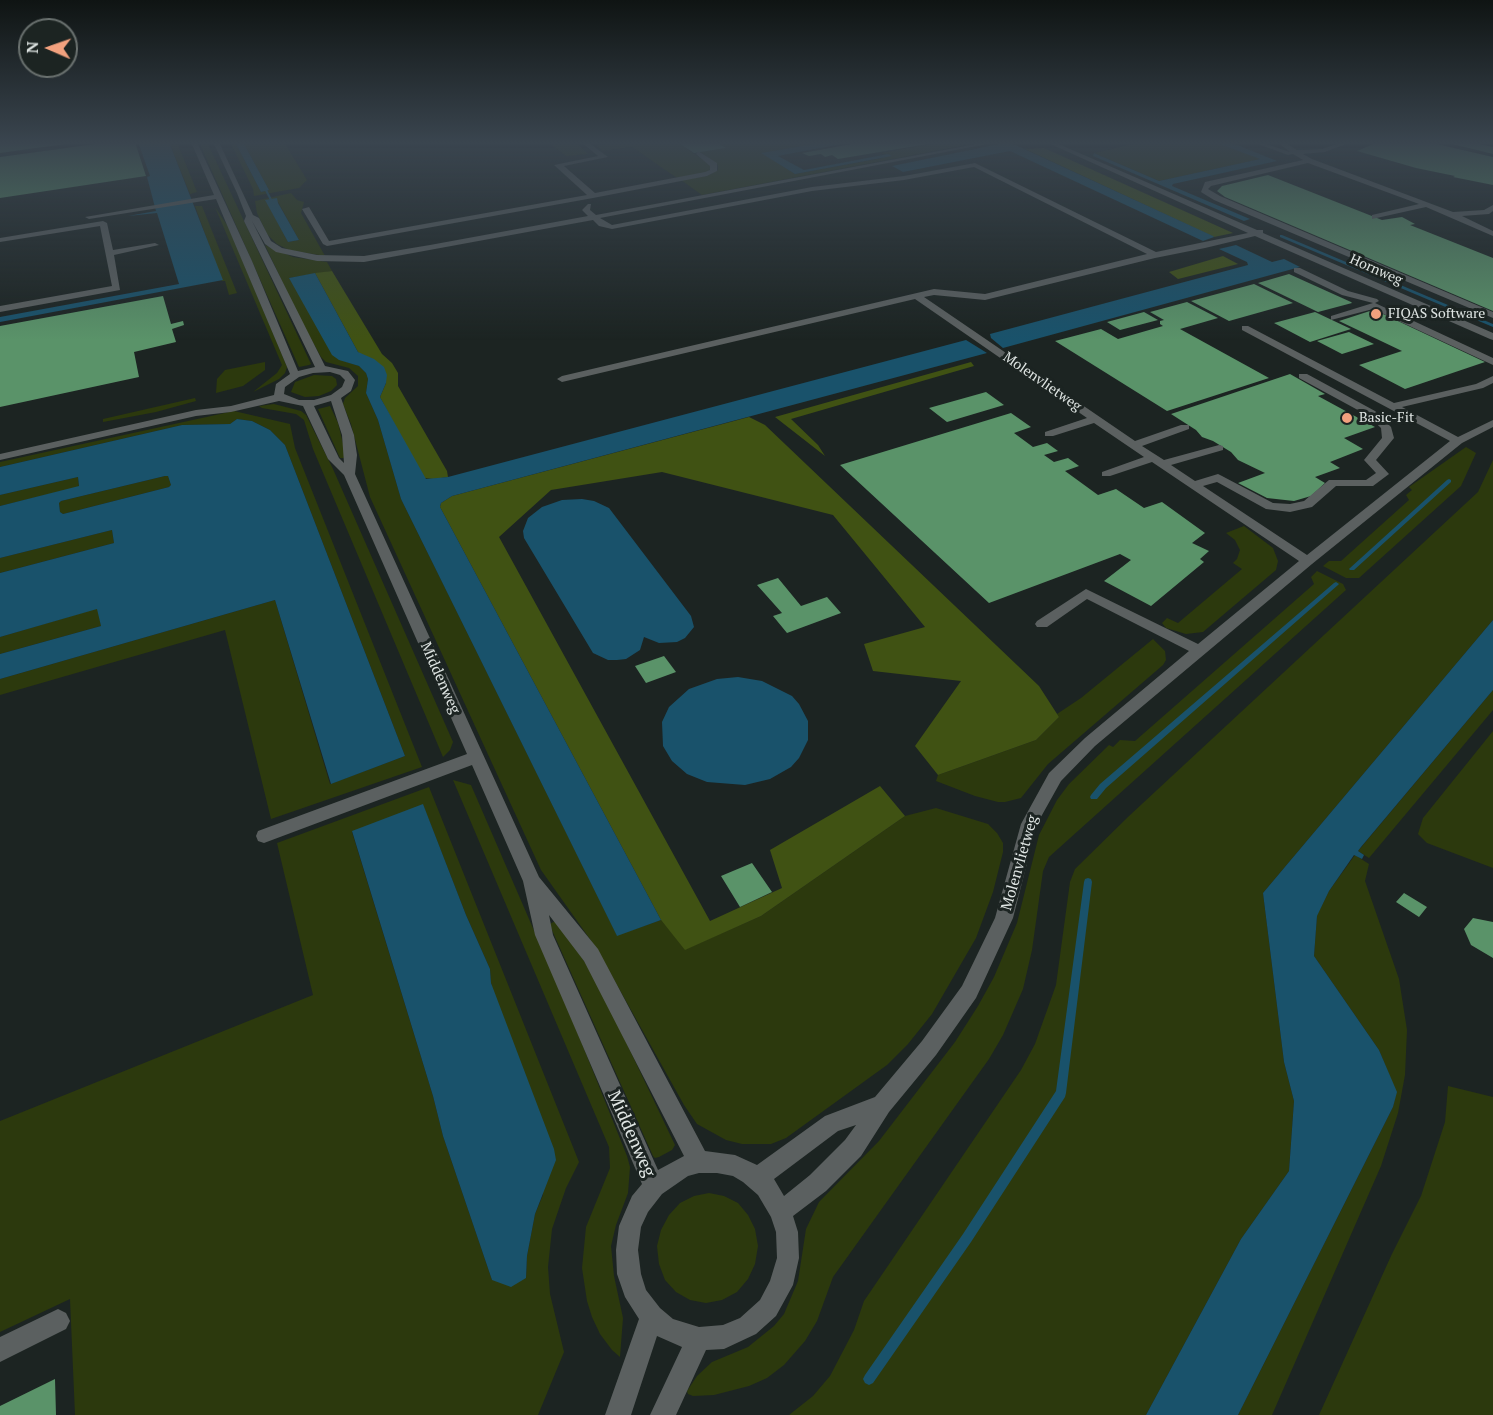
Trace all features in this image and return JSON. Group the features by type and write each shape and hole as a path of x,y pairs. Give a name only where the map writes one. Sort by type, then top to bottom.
{"street":[{"path":"0,231 140,208"},
{"path":"224,208 295,375"},
{"path":"246,208 268,242 279,250 303,256 339,259 389,256 641,208"},
{"path":"306,209 327,244 525,208"},
{"path":"587,208 586,210 599,216 602,224 612,227 712,208"},
{"path":"1061,208 1155,255"},
{"name":"Hornweg","path":"1203,208 1493,338"},
{"path":"1240,208 1493,315"},
{"path":"1376,217 1410,208"},
{"path":"1436,208 1493,234"},
{"path":"1452,214 1486,212 1492,208"},
{"path":"250,216 248,221 321,369"},
{"path":"0,240 103,223 117,288 0,309"},
{"path":"562,379 934,292 985,297 1283,226"},
{"path":"109,253 155,245"},
{"path":"1297,270 1345,293 1374,303 1493,362"},
{"path":"1334,318 1397,294"},
{"name":"Molenvlietweg","path":"917,296 1307,561"},
{"path":"1245,328 1458,441"},
{"path":"321,369 344,373 350,380 347,389 334,397 307,403 291,402 280,393 283,382 295,375 321,369"},
{"path":"1303,376 1371,414 1386,427 1388,438 1370,460 1383,474 1370,484"},
{"path":"1395,406 1425,397 1479,386 1493,379"},
{"path":"0,457 196,413 231,409 280,393"},
{"name":"Middenweg","path":"334,397 348,435 351,455 349,474"},
{"name":"Middenweg","path":"307,403 334,459 349,474 532,881 544,935 654,1185"},
{"path":"1049,434 1096,419"},
{"name":"Molenvlietweg","path":"781,1212 818,1182 853,1148 882,1105 929,1048 969,992 1004,918 1029,824 1055,777 1090,742 1307,561 1458,441 1493,423"},
{"path":"1134,445 1185,427"},
{"path":"1106,474 1219,448"},
{"path":"1195,485 1218,478 1270,506 1290,508 1308,504 1333,483 1370,484 1393,493"},
{"path":"1042,624 1086,593 1200,651"},
{"path":"264,836 475,757"},
{"name":"Middenweg","path":"532,881 591,955 699,1162"},
{"path":"756,1179 832,1123 882,1105"},
{"path":"699,1162 717,1162 735,1166 756,1179 766,1187 781,1212 787,1232 788,1258 781,1285 768,1308 748,1326 724,1337 699,1339 682,1335 665,1327 652,1316 637,1297 629,1274 627,1250 630,1226 640,1204 654,1185 682,1167 699,1162"},
{"path":"618,1415 652,1316"},
{"path":"0,1350 58,1321"},
{"path":"663,1415 699,1339"}],"green space":[{"path":"196,208 203,208 237,293 229,295 225,281 222,281"},
{"path":"215,208 229,228 287,367 279,379 253,392 277,373 282,365"},
{"path":"228,208 238,208 311,364 299,367"},
{"path":"256,208 270,208 288,242 299,240 281,208 302,208 301,213 325,256 289,250 277,244 267,234"},
{"path":"1152,208 1177,208 1233,233 1214,237"},
{"path":"265,245 293,257 327,262 332,271 289,278 344,361 359,366 366,373 368,379 366,393 378,420 401,499 617,935 661,920 686,949 761,916 905,816 936,808 988,824 1003,843 993,892 976,938 932,1014 908,1044 887,1065 786,1138 771,1144 742,1144 726,1140 697,1124 684,1105 597,949 541,870 370,497 351,424 343,404 345,398 358,386 358,376 349,368 326,362 321,357"},
{"path":"1223,256 1238,264 1178,279 1169,272"},
{"path":"332,271 382,354 392,363 398,373 398,386 447,471 448,477 423,478 380,397 386,383 358,352 315,273"},
{"path":"265,362 265,370 243,386 216,393 217,379 225,370"},
{"path":"971,362 974,366 791,419 818,445 825,456 775,417"},
{"path":"314,375 332,376 336,379 337,385 331,391 319,396 305,397 291,392 295,382"},
{"path":"195,398 196,401 156,412 103,422 103,419"},
{"path":"274,404 301,411 306,415 333,469 453,742 450,750 443,757 313,449 304,420 296,414 259,406"},
{"path":"330,406 338,423 346,456 344,458 340,458 318,409"},
{"path":"234,411 290,424 295,448 422,767 271,819 225,630 0,695 0,679 275,600 330,784 405,756 285,445 270,430 252,421 237,419 230,424 182,425 0,467 0,462"},
{"path":"749,417 765,425 1039,686 1059,717 1036,740 938,775 915,746 961,681 873,671 864,644 925,627 833,515 662,472 551,490 499,537 710,921 782,888 770,850 880,786 905,816 761,916 685,950 661,920 440,507 441,503 452,496"},
{"path":"1466,447 1476,453 1461,486 1359,578 1346,578 1323,566 1329,561 1341,561 1409,500 1406,495 1412,490 1409,487"},
{"path":"1493,460 1493,620 1263,893 1284,1062 1294,1101 1289,1171 1241,1239 1146,1415 789,1415 813,1396 830,1376 854,1330 864,1301 1021,1070 1035,1044 1056,985 1070,882 1075,869 1129,816 1478,492"},
{"path":"168,476 171,485 169,487 63,514 60,512 59,503 61,501"},
{"path":"78,477 79,487 0,506 0,495"},
{"path":"1244,526 1273,548 1278,561 1276,570 1203,632 1186,634 1166,628 1162,623 1167,618 1178,623 1242,569 1233,563 1240,550 1235,540 1226,533"},
{"path":"112,530 114,543 0,573 0,558"},
{"path":"1317,571 1343,584 1346,590 1049,857 1043,871 1032,950 1023,989 1003,1035 989,1059 833,1277 817,1321 805,1341 784,1365 767,1378 749,1386 714,1395 693,1396 688,1394 687,1391 697,1376 712,1362 748,1347 774,1326 784,1314 798,1281 806,1229 819,1202 879,1141 955,1042 978,1006 994,977 1017,923 1039,835 1057,800 1069,784 1109,745 1113,747 1120,740 1135,741 1314,584 1311,577"},
{"path":"98,608 101,626 0,654 0,637"},
{"path":"1153,639 1165,651 1166,660 1163,665 1048,764 1021,798 998,802 936,781 938,775 1036,740 1059,717 1057,714 1081,698"},
{"path":"1493,690 1493,710 1369,858 1358,851"},
{"path":"1493,731 1493,868 1427,843 1418,834 1423,818"},
{"path":"453,780 471,785 568,1009 627,1156 630,1167 628,1193 611,1246 614,1276 623,1318 620,1357 600,1334 592,1317 582,1268 586,1227 610,1168 609,1147"},
{"path":"429,787 579,1162 566,1188 552,1229 548,1267 550,1294 564,1352 538,1415 75,1415 70,1299 0,1332 0,1121 313,995 277,843","holes":["423,805 490,969 491,983 543,1195 535,1214 527,1256 526,1278 492,1280 443,1136 433,1096 352,832"]},
{"path":"1355,855 1369,864 1365,881 1399,979 1407,1030 1405,1075 1398,1113 1381,1166 1272,1415 1238,1415 1393,1107 1396,1092 1379,1050 1314,956 1317,915 1329,891"},
{"path":"555,921 595,977 675,1145 672,1150 659,1157 653,1156 551,928 550,924"},
{"path":"1448,1086 1493,1097 1493,1415 1319,1415 1391,1256 1421,1196 1445,1122"},
{"path":"709,1193 724,1196 738,1203 748,1215 755,1229 758,1246 755,1264 748,1279 737,1292 722,1300 706,1303 690,1300 676,1292 665,1280 659,1264 657,1246 661,1230 669,1215 680,1203 694,1196"}],"water":[{"path":"155,208 195,208 223,280 0,322 0,317 179,284 157,213 128,216 156,211"},
{"path":"269,208 281,208 299,240 288,242"},
{"path":"1132,208 1152,208 1214,237 1203,241"},
{"path":"1214,208 1224,208 1250,219 1244,221"},
{"path":"1236,245 1272,262 1284,259 1300,267 1003,348 991,338 990,334 1248,265 1247,262 1219,249"},
{"path":"315,273 358,352 374,359 384,367 387,375 386,383 380,397 426,479 448,477 966,340 987,353 452,496 441,503 440,507 661,920 617,936 401,499 378,420 366,393 368,379 366,373 359,366 339,360 332,355 289,278"},
{"path":"237,419 252,421 270,430 285,445 405,756 331,784 275,600 0,679 0,654 101,626 97,609 0,637 0,573 114,543 112,530 0,558 0,506 79,486 78,477 0,495 0,467 182,425 230,424","holes":["168,476 171,485 169,487 63,514 60,512 59,503 61,501"]},
{"path":"562,500 594,501 609,508 691,616 694,627 685,638 677,642 659,643 644,637 640,650 626,659 608,660 593,653 524,538 523,531 528,518 542,507"},
{"path":"1493,620 1493,690 1361,847 1358,851 1364,855 1362,859 1354,855 1329,891 1317,916 1314,956 1379,1050 1397,1092 1393,1107 1238,1415 1146,1415 1241,1239 1289,1171 1294,1101 1284,1062 1263,893"},
{"path":"738,677 762,681 792,696 799,704 808,721 808,740 799,758 791,767 770,779 745,785 707,782 687,774 672,761 663,746 662,722 669,707 689,689 717,679"},
{"path":"423,804 466,915 490,969 491,983 554,1149 556,1160 535,1214 527,1256 526,1278 511,1287 492,1280 443,1136 433,1096 352,831"}],"building":[{"path":"1251,208 1352,208 1382,220 1402,217 1415,224 1410,225 1493,258 1493,311"},
{"path":"1289,274 1352,303 1318,312 1258,283"},
{"path":"1254,284 1293,303 1229,321 1191,301"},
{"path":"163,296 171,324 183,321 184,325 172,329 176,342 134,352 139,377 0,407 0,326"},
{"path":"1187,302 1218,318 1180,329 1269,378 1167,411 1055,341 1101,329 1118,339 1163,326 1160,321 1164,320 1150,312"},
{"path":"1373,310 1485,362 1405,389 1359,365 1402,351 1339,321"},
{"path":"1144,312 1158,320 1120,330 1107,322"},
{"path":"1315,312 1351,329 1310,342 1274,323"},
{"path":"1349,332 1374,344 1342,354 1317,341"},
{"path":"1290,374 1325,394 1318,396 1375,427 1344,438 1363,449 1330,462 1340,468 1315,477 1325,483 1311,496 1294,501 1267,498 1238,483 1265,473 1238,460 1231,452 1202,437 1196,430 1171,414"},
{"path":"986,392 1004,405 947,422 929,408"},
{"path":"1011,413 1031,427 1014,433 1033,447 1047,443 1058,451 1044,455 1054,462 1068,458 1079,466 1065,471 1098,495 1116,489 1144,508 1162,502 1205,533 1192,543 1209,551 1200,559 1204,562 1151,606 1104,581 1131,560 1120,554 989,603 840,465"},
{"path":"778,578 801,606 827,597 841,613 787,633 773,616 782,613 757,585"},
{"path":"664,656 676,672 646,683 635,666"},
{"path":"752,863 772,892 740,907 721,876"},
{"path":"1404,893 1427,907 1419,917 1396,902"},
{"path":"1473,918 1493,922 1493,958 1471,945 1464,929"},
{"path":"55,1379 56,1415 0,1415 0,1406"}],"waterway":[{"path":"1281,236 1493,326"},
{"path":"1352,569 1449,481"},
{"path":"1094,797 1103,786 1336,584"},
{"path":"869,1379 967,1238 1061,1093 1088,882"}],"place":[{"name":"FIQAS Software","path":"1376,314"},
{"name":"Basic-Fit","path":"1347,418"}]}
